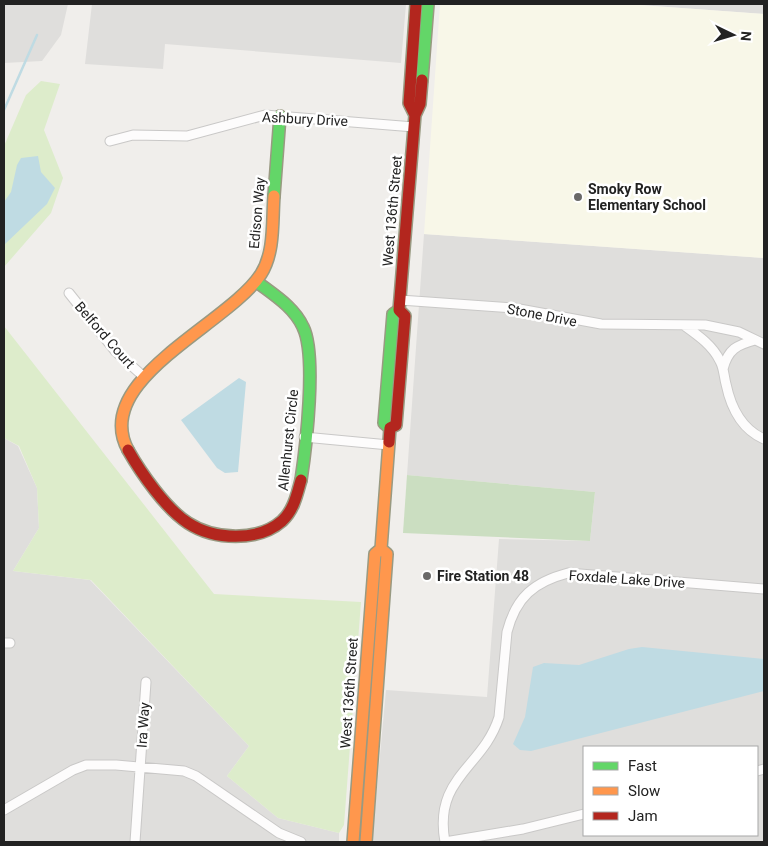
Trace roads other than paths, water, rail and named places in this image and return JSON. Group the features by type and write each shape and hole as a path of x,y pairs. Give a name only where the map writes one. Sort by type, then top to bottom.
{"street":[{"name":"West 136th Street","path":"414,121 409,103 416,4"},
{"name":"West 136th Street","path":"353,842 375,554 381,549 390,428 396,425 404,316 400,305 414,121 420,104 428,4"},
{"name":"Ashbury Drive","path":"110,141 133,135 187,136 255,117 280,116 414,121"},
{"name":"Edison Way","path":"143,376 257,282 267,263 270,250 280,116"},
{"name":"Allenhurst Circle","path":"143,376 125,399 121,414 125,445 132,458 180,517 201,530 246,536 263,532 282,521 291,511 298,497 310,350 308,337 296,315 257,282"},
{"name":"Belford Court","path":"69,293 116,352 143,376"},
{"name":"Stone Drive","path":"400,305 514,308 593,323 705,325 725,328 764,344"},
{"path":"685,326 710,345 721,363 735,414 750,431 764,439"},
{"path":"723,370 726,358 734,347 755,340"},
{"path":"304,438 389,444"},
{"name":"West 136th Street","path":"366,842 387,554 381,549"},
{"name":"Foxdale Lake Drive","path":"445,842 442,826 446,798 463,770 496,728 499,717 506,632 510,619 528,592 539,583 568,573 764,589"},
{"name":"Ira Way","path":"135,842 146,682"},
{"path":"4,810 73,770 86,765 184,771 196,776 288,840 301,842"},
{"path":"445,842 523,829 583,814"}],"water":[{"path":"38,156 41,172 55,188 47,204 4,245 4,202 11,192 17,165 21,158"},
{"path":"239,378 246,382 238,472 225,473 217,468 181,420"},
{"path":"642,647 764,659 764,691 531,751 520,750 513,744 525,717 533,667 544,663 579,665 629,649"}],"waterway":[{"path":"4,110 37,35"}],"place":[{"name":"Smoky Row Elementary School","path":"578,197"},
{"name":"Fire Station 48","path":"427,576"}]}
